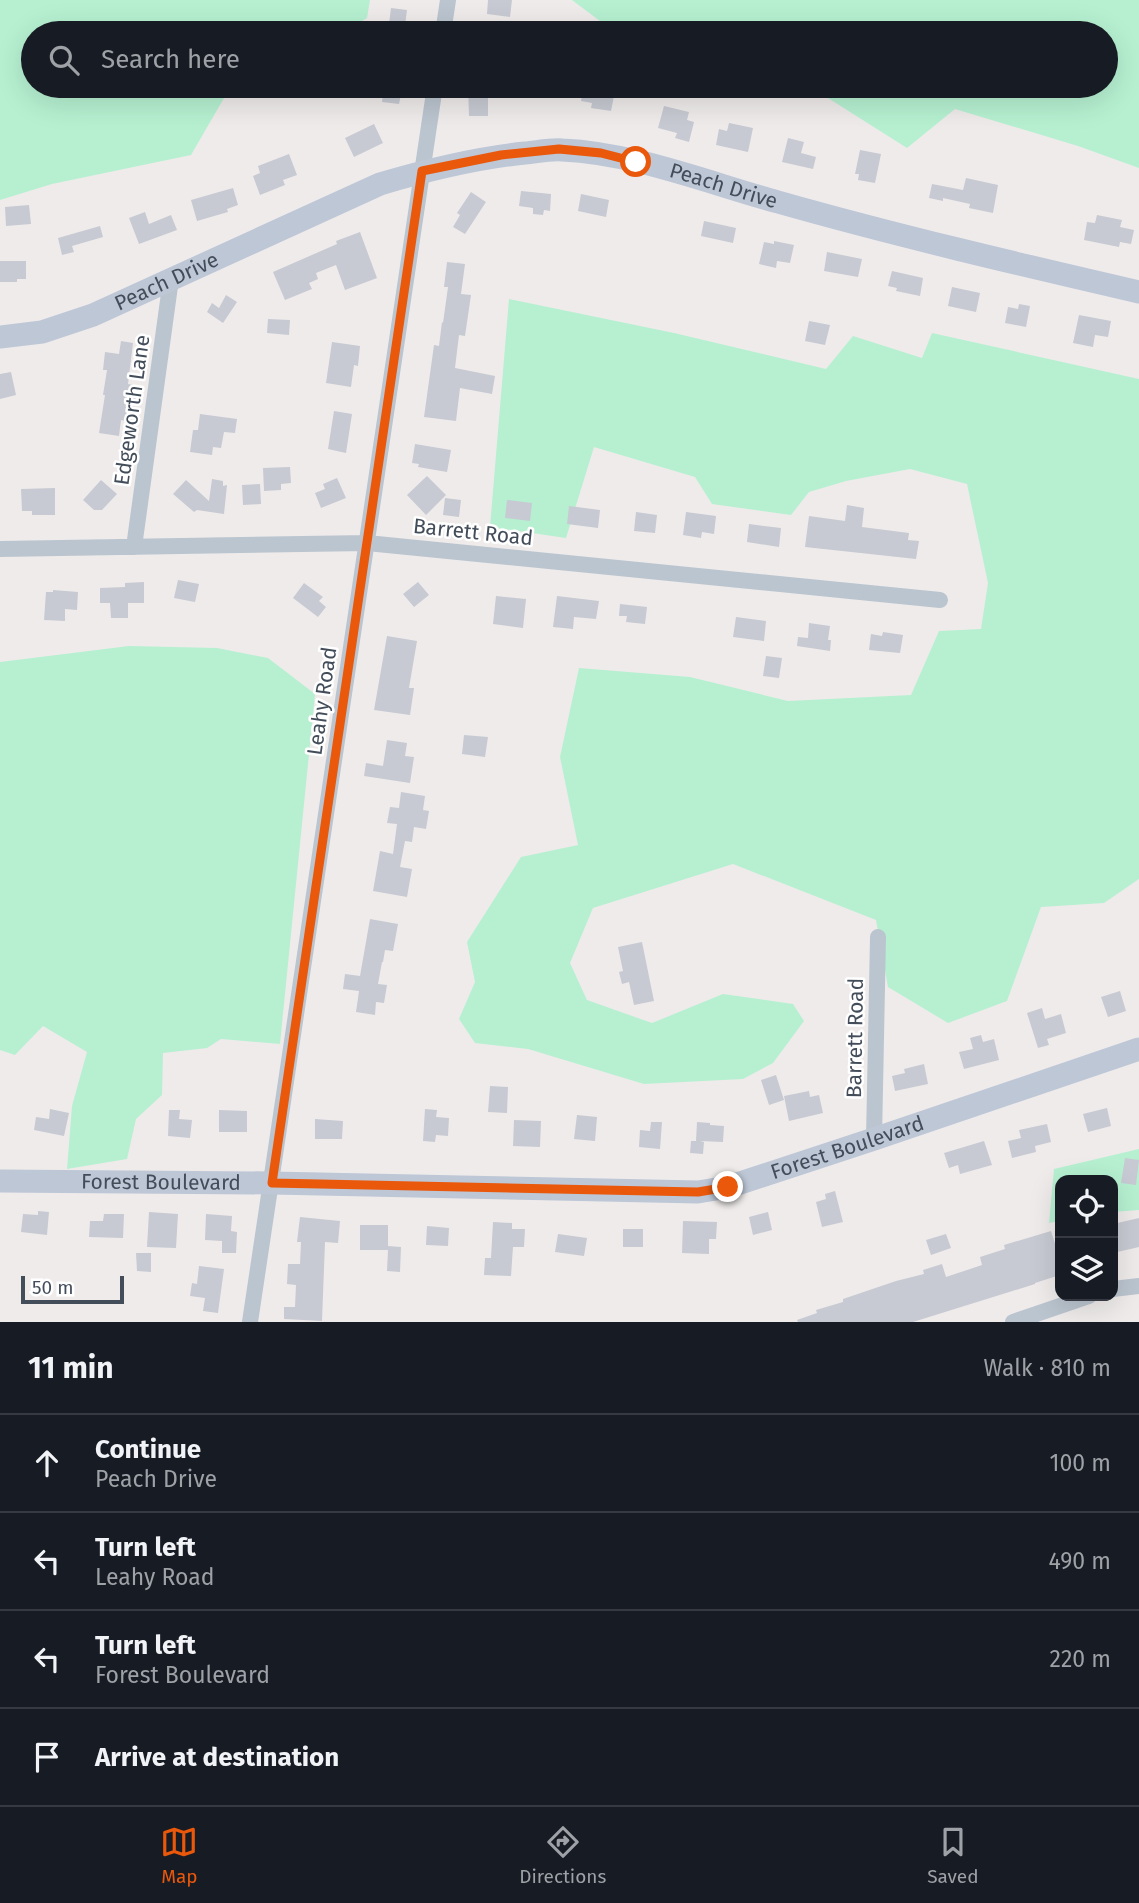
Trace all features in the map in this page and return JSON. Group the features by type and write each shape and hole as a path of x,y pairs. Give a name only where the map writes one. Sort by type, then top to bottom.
{"main road":[{"name":"Peach Drive","path":"0,337 42,332 93,315 380,184 422,171 501,155 559,149 601,153 952,248 1139,292"},
{"name":"Forest Boulevard","path":"0,1181 272,1183 698,1192 728,1187 1139,1049"}],"street":[{"path":"445,21 448,0"},
{"name":"Leahy Road","path":"250,1322 433,98"},
{"name":"Edgeworth Lane","path":"134,547 172,279"},
{"name":"Barrett Road","path":"0,549 367,543 940,600"},
{"name":"Barrett Road","path":"874,1139 878,937"},
{"path":"1118,1288 1139,1286"},
{"path":"1013,1322 1074,1301"}],"green space":[{"path":"0,0 370,0 367,18 362,21 21,21 21,98 224,98 191,155 52,184 0,200"},
{"path":"572,0 1139,0 1139,168 1078,146 955,109 907,148 828,98 1118,98 1118,21 600,21"},
{"path":"509,299 674,333 826,369 853,336 922,358 932,333 1139,379 1139,879 1104,903 1041,907 1007,1001 948,1023 888,987 876,920 733,864 593,908 570,963 587,1000 652,1023 723,994 793,1004 804,1021 773,1063 743,1079 644,1084 528,1049 475,1043 459,1019 475,982 467,942 521,857 578,845 560,757 579,668 690,677 788,701 911,695 939,631 981,629 988,583 967,484 910,469 846,481 809,492 791,515 712,504 695,477 594,447 566,538 490,527"},
{"path":"129,646 217,648 268,658 315,694 280,1044 221,1039 207,1048 163,1053 162,1095 136,1119 127,1159 67,1169 72,1106 87,1052 43,1026 15,1055 0,1050 0,662"},
{"path":"1139,1149 1139,1210 1118,1212 1118,1175 1055,1175 1055,1222 1049,1223 1054,1169"}],"building":[{"path":"488,0 512,0 510,17 487,14"},
{"path":"391,8 407,10 406,21 389,21"},
{"path":"382,98 400,98 399,104 382,102"},
{"path":"468,98 488,98 488,116 469,116"},
{"path":"582,98 614,98 611,111 591,108 592,103 581,101"},
{"path":"664,106 689,112 687,120 694,122 689,142 675,138 677,133 658,128"},
{"path":"729,123 753,128 748,152 716,145 719,129 727,131"},
{"path":"374,124 383,143 354,157 345,138"},
{"path":"788,138 804,142 801,153 816,157 813,169 782,162"},
{"path":"860,150 881,154 875,183 858,180 859,174 855,174"},
{"path":"289,154 297,175 283,180 285,185 260,195 253,176 260,173 258,166"},
{"path":"966,178 998,185 993,213 969,208 970,204 929,198 932,184 963,190"},
{"path":"233,188 238,205 227,209 228,212 197,221 191,200"},
{"path":"521,191 551,194 550,211 544,210 543,215 533,214 533,208 519,206"},
{"path":"471,192 486,202 465,234 453,227 460,215 457,213"},
{"path":"581,194 609,200 606,217 578,211"},
{"path":"29,205 31,224 6,226 5,207"},
{"path":"145,212 149,224 171,215 177,230 139,244 129,218"},
{"path":"1097,215 1122,220 1120,227 1134,230 1131,244 1120,242 1119,247 1084,240 1087,222 1095,223"},
{"path":"704,221 736,228 733,243 701,236"},
{"path":"100,226 103,237 72,246 74,252 62,255 58,238"},
{"path":"360,232 377,278 345,290 336,265 316,273 318,279 309,283 312,289 285,300 273,272"},
{"path":"774,241 794,245 790,263 777,261 776,268 759,264 764,242 774,244"},
{"path":"827,252 862,259 858,277 824,271"},
{"path":"0,261 26,261 26,279 0,282"},
{"path":"447,262 465,264 461,294 471,295 465,336 459,335 455,368 495,376 492,394 460,388 456,421 424,417 434,345 439,346 443,323 448,287 444,287"},
{"path":"892,271 923,278 920,296 896,291 897,288 888,286"},
{"path":"952,287 980,293 976,312 948,306"},
{"path":"226,295 237,302 223,323 207,312 212,303 219,308"},
{"path":"1019,304 1030,306 1026,327 1005,323 1008,307 1018,309"},
{"path":"1079,315 1111,321 1108,337 1095,335 1093,347 1073,343"},
{"path":"268,319 290,320 289,335 267,333"},
{"path":"809,321 830,325 825,345 805,341"},
{"path":"121,341 133,343 128,384 138,386 131,422 121,420 119,436 99,433 107,370 103,370 105,352 119,354"},
{"path":"332,342 360,346 358,366 354,365 351,387 326,383"},
{"path":"11,372 16,395 0,399 0,374"},
{"path":"334,411 352,414 346,453 328,449"},
{"path":"200,414 237,419 235,433 224,432 221,448 213,447 212,455 190,452 193,430 198,430"},
{"path":"415,444 451,450 447,472 418,467 419,464 412,463"},
{"path":"290,467 291,483 281,484 281,490 264,491 263,468"},
{"path":"427,476 446,495 426,515 407,495"},
{"path":"337,478 346,498 321,508 315,493 325,489 323,484"},
{"path":"212,479 223,481 223,486 227,485 224,514 197,510 194,512 173,494 186,480 209,501"},
{"path":"101,480 117,494 102,510 94,510 83,500"},
{"path":"260,484 261,504 243,505 242,485"},
{"path":"55,488 55,515 32,515 32,511 22,511 21,489"},
{"path":"445,498 461,500 459,517 443,515"},
{"path":"507,500 532,503 530,521 505,518"},
{"path":"847,505 864,508 862,527 909,533 908,540 919,541 916,559 805,547 809,516 845,521"},
{"path":"569,506 600,510 598,528 567,524"},
{"path":"636,512 657,515 655,533 634,531"},
{"path":"686,512 716,516 714,534 702,532 701,538 683,535"},
{"path":"749,524 781,528 779,547 747,542"},
{"path":"178,580 199,584 195,602 174,598"},
{"path":"144,582 144,603 128,603 128,618 111,618 110,603 100,603 100,588 125,587 125,583"},
{"path":"418,582 429,595 414,607 403,594"},
{"path":"304,583 323,597 319,601 326,607 318,617 293,598"},
{"path":"46,592 78,592 77,610 65,609 65,621 44,620"},
{"path":"496,596 526,599 523,628 493,624"},
{"path":"557,596 599,601 596,619 574,617 573,629 553,627"},
{"path":"620,604 647,607 645,624 626,622 627,616 619,616"},
{"path":"736,617 766,621 764,641 733,637"},
{"path":"809,623 830,626 830,651 797,646 798,637 808,638"},
{"path":"883,632 903,635 900,653 869,650 871,634 882,636"},
{"path":"387,636 417,641 409,688 414,688 410,715 374,710"},
{"path":"766,656 782,658 779,678 763,676"},
{"path":"464,735 488,737 485,757 462,754"},
{"path":"387,740 407,743 405,756 414,757 410,783 364,776 366,763 383,766"},
{"path":"401,792 425,796 423,810 429,811 426,829 414,827 412,842 405,841 400,867 412,869 407,897 373,891 380,851 393,854 397,824 387,823 390,807 399,808"},
{"path":"370,919 398,924 393,951 385,950 378,984 387,985 384,1003 376,1002 375,1015 356,1012 359,991 343,989 345,974 360,976"},
{"path":"642,942 654,1001 634,1005 629,982 622,984 619,972 623,971 618,947"},
{"path":"1120,991 1126,1011 1108,1017 1101,997"},
{"path":"1042,1008 1045,1019 1061,1014 1066,1033 1047,1039 1049,1045 1038,1048 1027,1013"},
{"path":"981,1035 983,1042 994,1039 999,1060 964,1069 959,1052 973,1049 970,1038"},
{"path":"924,1064 928,1084 895,1091 892,1076 905,1073 904,1069"},
{"path":"776,1075 784,1100 769,1105 761,1080"},
{"path":"490,1086 508,1087 507,1113 488,1112"},
{"path":"809,1091 810,1097 819,1095 823,1113 789,1121 784,1096"},
{"path":"1107,1108 1111,1126 1088,1132 1083,1114"},
{"path":"50,1109 69,1113 64,1136 34,1130 36,1117 49,1119"},
{"path":"425,1109 437,1110 436,1117 449,1118 448,1136 436,1135 435,1142 423,1141"},
{"path":"169,1110 180,1110 179,1119 192,1120 190,1138 168,1136"},
{"path":"219,1110 247,1111 247,1132 219,1132"},
{"path":"577,1115 597,1117 595,1141 574,1139"},
{"path":"315,1119 343,1121 342,1139 315,1139"},
{"path":"514,1120 541,1121 540,1147 513,1146"},
{"path":"651,1122 662,1122 660,1149 639,1147 640,1130 650,1131"},
{"path":"697,1122 724,1126 723,1142 700,1141 704,1142 703,1154 690,1153 691,1141 696,1141"},
{"path":"1047,1124 1051,1142 1035,1146 1036,1152 1012,1158 1008,1141 1021,1138 1019,1130"},
{"path":"984,1141 992,1165 960,1174 958,1165 949,1168 944,1153"},
{"path":"1125,1158 1139,1160 1136,1185 1121,1183"},
{"path":"835,1191 843,1222 822,1227 816,1202 826,1199 825,1194"},
{"path":"38,1211 49,1212 47,1235 21,1232 23,1214 38,1215"},
{"path":"149,1212 178,1214 176,1248 147,1247"},
{"path":"768,1212 772,1230 753,1235 749,1217"},
{"path":"104,1214 124,1214 123,1238 89,1237 90,1221 103,1221"},
{"path":"206,1214 232,1216 231,1231 237,1232 236,1253 222,1253 222,1241 205,1240"},
{"path":"300,1217 340,1221 338,1243 325,1242 322,1321 284,1319 284,1307 295,1307 296,1285 287,1284 288,1264 300,1264 301,1242 297,1242"},
{"path":"1139,1218 1139,1247 1118,1252 1118,1223"},
{"path":"683,1221 717,1222 716,1239 709,1239 709,1254 682,1253"},
{"path":"493,1222 512,1223 512,1229 525,1229 524,1247 513,1247 511,1276 484,1275 485,1258 491,1258"},
{"path":"360,1225 388,1225 388,1246 401,1247 400,1272 387,1271 388,1250 360,1250"},
{"path":"427,1226 449,1228 448,1246 426,1245"},
{"path":"623,1229 643,1229 643,1247 623,1247"},
{"path":"1051,1231 1055,1243 1055,1277 913,1322 797,1320 817,1313 816,1310 843,1302 843,1299 924,1274 923,1270 942,1264 946,1277 982,1265 980,1257 1005,1249 1004,1245"},
{"path":"558,1234 587,1238 584,1256 555,1252"},
{"path":"946,1234 951,1248 931,1255 926,1240"},
{"path":"136,1253 151,1253 151,1272 137,1271"},
{"path":"199,1266 224,1269 218,1313 203,1311 205,1298 190,1296 192,1283 197,1284"}],"route":[{"path":"636,162 601,153 559,149 501,155 422,171 272,1183 698,1192 728,1187"}]}
